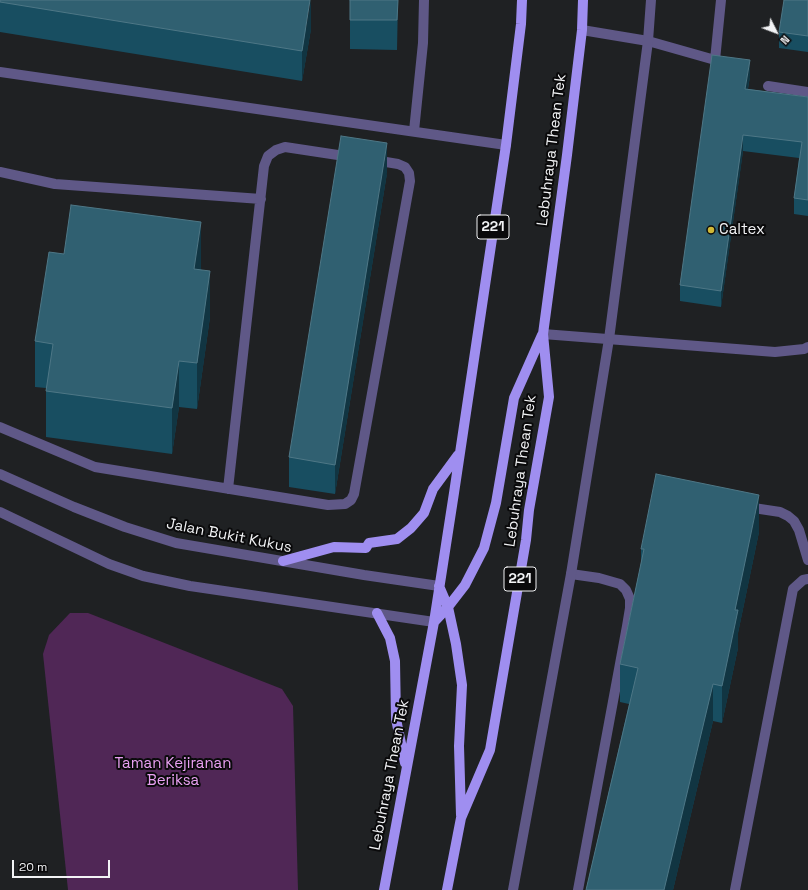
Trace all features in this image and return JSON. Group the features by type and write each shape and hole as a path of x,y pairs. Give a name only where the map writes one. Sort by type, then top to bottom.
{"main road":[{"name":"Lebuhraya Thean Tek","path":"384,890 434,622 506,145 521,24 522,0"},
{"name":"Lebuhraya Thean Tek","path":"447,890 461,818 490,750 524,555 529,510 548,396 543,334 582,30 583,0"},
{"name":"221","path":"461,818 459,746 462,685 456,644 448,607 465,585 484,548 496,503 514,398 543,334"},
{"path":"283,561 334,547 366,548 369,543 397,539 411,528 424,513 434,489 460,454"},
{"path":"434,622 448,607 439,586"},
{"path":"377,613 390,638 395,661 396,719 407,769"}],"street":[{"path":"414,131 423,44 424,0"},
{"path":"513,890 571,574 609,339 648,41 651,0"},
{"path":"582,30 648,41 715,60 721,0"},
{"path":"0,72 506,145"},
{"path":"768,86 808,92"},
{"path":"0,427 95,467 228,489 338,506 345,504 351,500 354,494 410,180 409,173 405,167 398,164 285,147 276,150 268,156 264,166 228,489"},
{"path":"0,172 55,184 261,199"},
{"path":"543,334 775,352 804,349 808,347"},
{"name":"Jalan Bukit Kukus","path":"0,474 74,508 125,527 176,543 439,586"},
{"path":"738,505 780,512 788,516 794,521 799,530 808,560"},
{"path":"0,512 109,564 143,576 190,586 434,622"},
{"path":"571,574 599,578 620,584 626,590 630,599 627,626 578,890"},
{"path":"735,890 793,589 803,580 808,579"}],"green space":[{"name":"Taman Kejiranan Beriksa","path":"70,613 88,613 282,689 293,706 298,890 68,890 43,654 49,635"}],"building":[{"path":"0,0 310,0 302,51 0,2"},
{"path":"350,0 398,0 397,20 350,20"},
{"path":"784,0 808,0 808,36 779,32"},
{"name":"Caltex","path":"712,55 750,60 745,89 808,97 808,200 794,198 802,142 743,135 721,291 680,285"},
{"path":"341,136 387,143 335,465 289,457"},
{"path":"71,205 201,222 194,269 210,271 197,363 179,361 172,408 46,391 53,344 35,341 49,252 64,254"},
{"path":"656,474 759,495 735,610 738,610 722,686 713,684 664,890 586,890 638,668 620,664 644,549 641,549"}],"place":[{"name":"Caltex","path":"711,230"}]}
